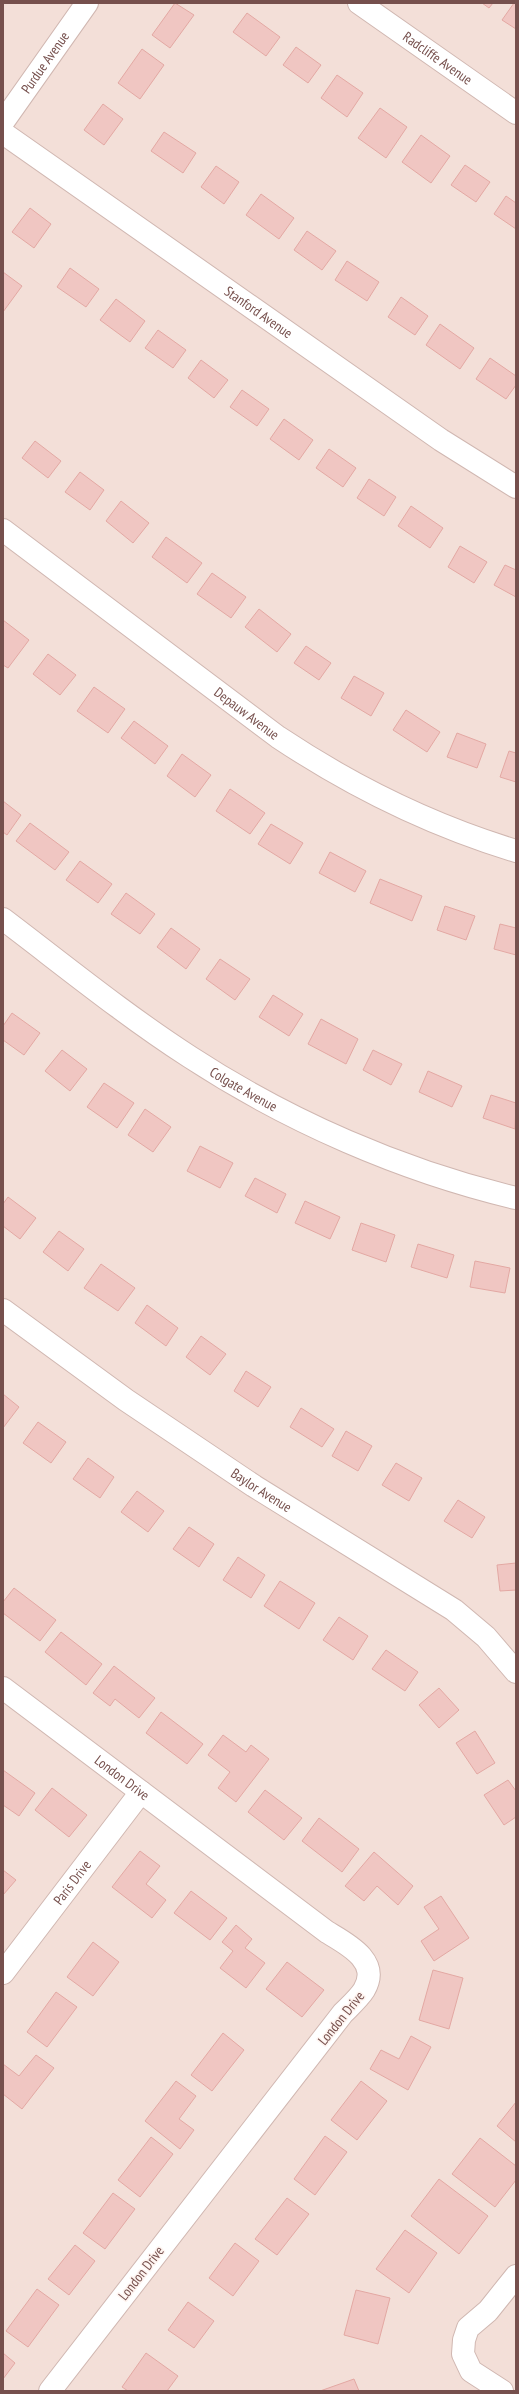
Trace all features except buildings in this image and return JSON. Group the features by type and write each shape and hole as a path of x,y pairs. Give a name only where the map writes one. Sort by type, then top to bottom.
{"street":[{"name":"Purdue Avenue","path":"3,122 87,3"},
{"name":"Radcliffe Avenue","path":"359,3 516,113"},
{"name":"Stanford Avenue","path":"3,134 441,440 516,487"},
{"name":"Depauw Avenue","path":"3,530 278,737 322,766 372,794 414,814 473,838 516,851"},
{"name":"Colgate Avenue","path":"3,919 189,1056 284,1112 364,1148 468,1185 516,1198"},
{"name":"Baylor Avenue","path":"3,1310 126,1400 241,1478 454,1610 486,1637 516,1672"},
{"name":"London Drive","path":"3,1688 327,1932 358,1951 365,1961 368,1981 364,1990 343,2013 50,2391"},
{"name":"Paris Drive","path":"3,1973 141,1792"},
{"path":"502,2391 471,2371 463,2354 464,2340 474,2321 488,2310 516,2276"}],"shaded area":[{"path":"3,3 516,3 516,2391 3,2391"}]}
